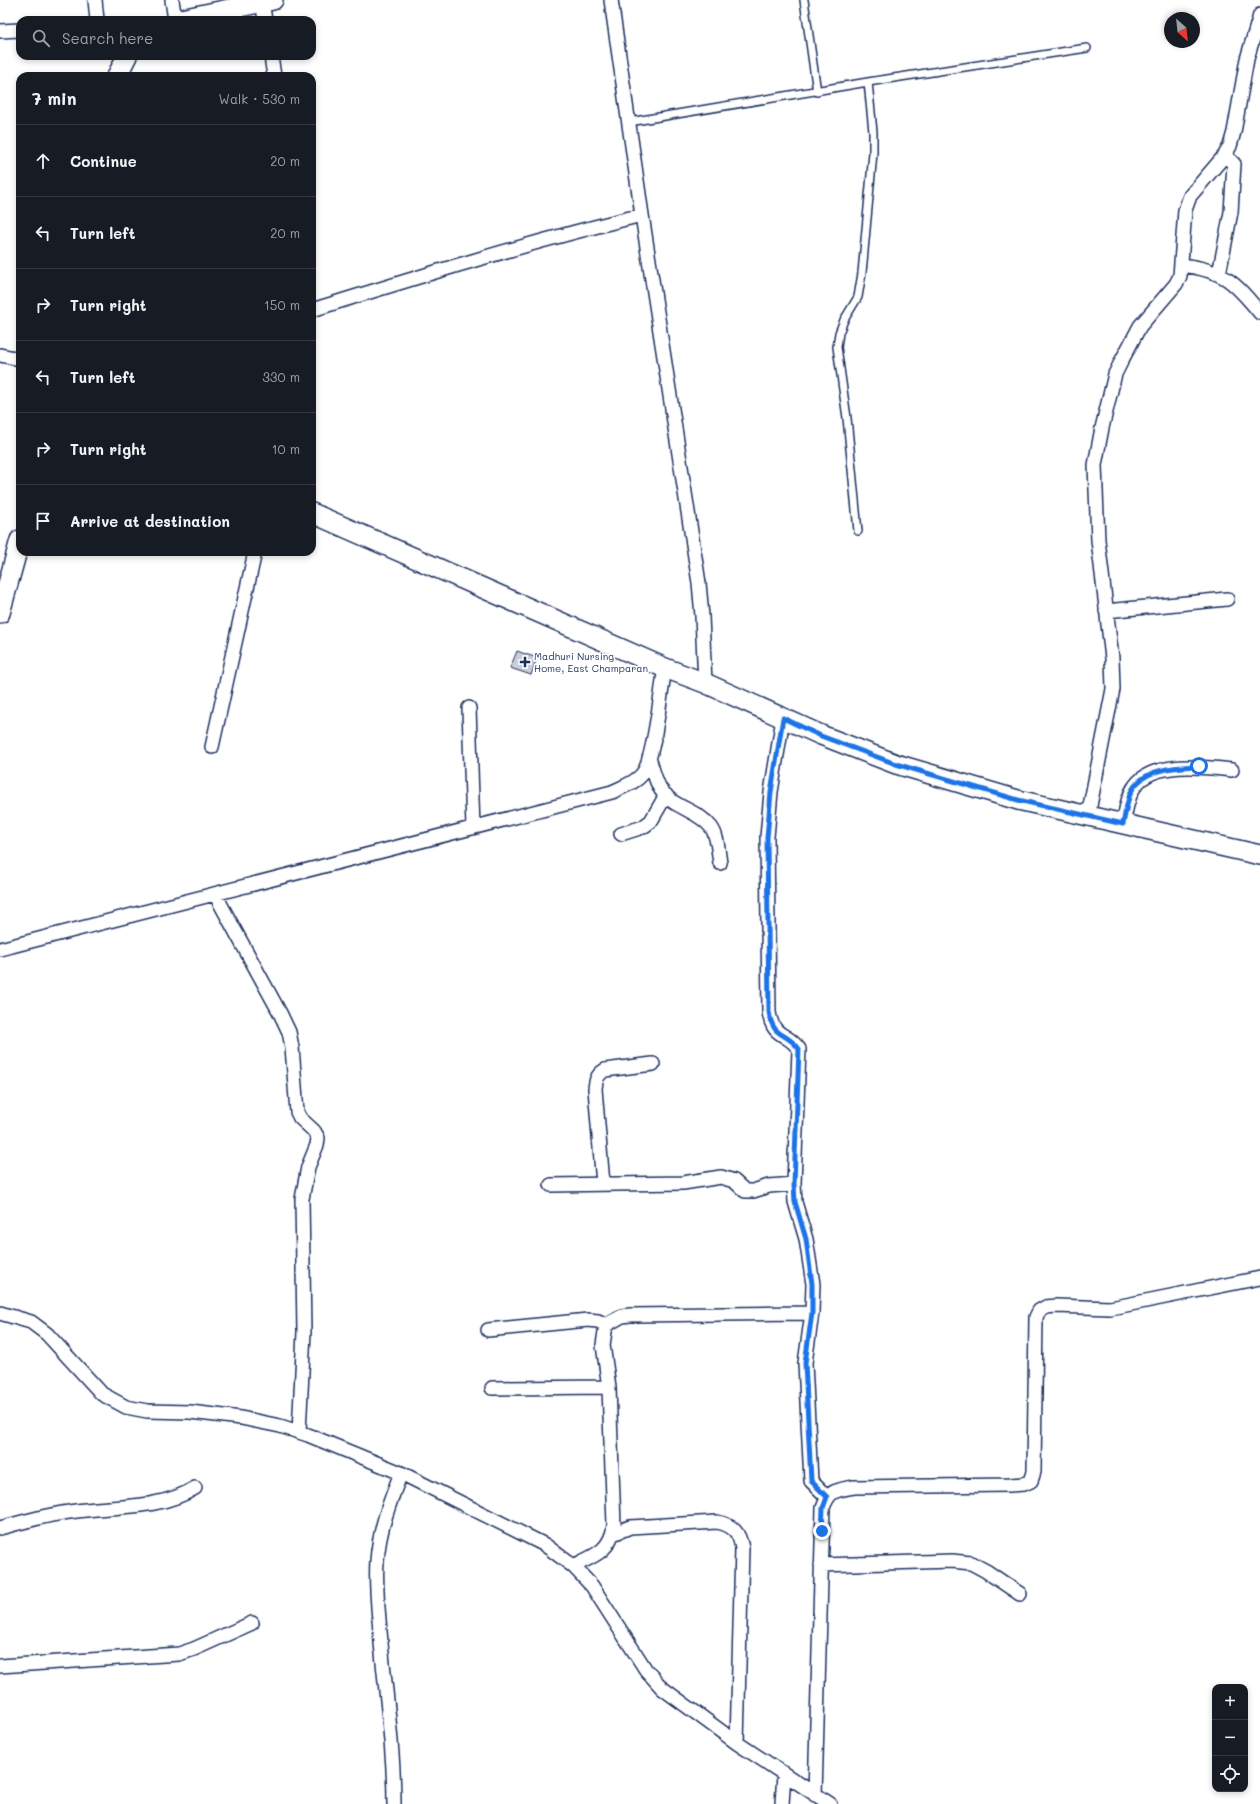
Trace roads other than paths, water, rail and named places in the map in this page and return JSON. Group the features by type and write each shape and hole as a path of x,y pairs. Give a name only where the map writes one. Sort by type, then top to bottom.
{"street":[{"path":"95,0 97,16"},
{"path":"172,0 174,16"},
{"path":"611,0 630,122 642,215 699,583 705,683"},
{"path":"190,16 234,4 267,7"},
{"path":"1088,816 1113,689 1112,658 1098,540 1096,465 1102,428 1115,374 1122,360 1140,326 1176,284 1180,276 1185,210 1190,196 1225,155 1234,132 1247,59 1256,45 1260,14"},
{"path":"0,31 16,30"},
{"path":"120,72 125,60"},
{"path":"272,60 273,72"},
{"path":"1219,274 1231,212 1234,164 1225,155"},
{"path":"316,309 452,266 576,231 642,215"},
{"path":"1181,265 1202,268 1219,274 1240,288 1260,313"},
{"path":"0,355 16,358"},
{"path":"316,515 665,668 705,683 821,736 896,764 1018,800 1260,855"},
{"path":"0,612 16,554"},
{"path":"212,747 254,556"},
{"path":"1106,612 1227,600"},
{"path":"0,949 612,792 633,782 643,773 649,758 665,668"},
{"path":"469,708 473,828"},
{"path":"783,718 771,792 767,838 769,1012 770,1022 775,1031 794,1042 799,1049 794,1184 795,1202 806,1239 811,1269 812,1313 805,1363 811,1481 827,1497"},
{"path":"649,758 656,780 662,791 677,804 703,819 712,828 717,840 720,863"},
{"path":"1123,824 1130,793 1143,777 1154,772 1191,766 1232,770"},
{"path":"621,834 643,828 651,821 666,795"},
{"path":"215,894 289,1032 292,1047 296,1112 300,1118 314,1131 318,1138 306,1178 302,1200 304,1332 299,1432"},
{"path":"603,1184 596,1078 599,1073 605,1070 653,1064"},
{"path":"550,1185 683,1183 721,1177 734,1181 745,1191 753,1191 769,1186 794,1184"},
{"path":"815,1795 823,1508 827,1497 839,1489 854,1487 1010,1485 1024,1484 1031,1481 1034,1472 1036,1317 1039,1311 1046,1307 1056,1306 1110,1308 1260,1278"},
{"path":"0,1313 32,1322 47,1334 102,1394 126,1407 148,1411 190,1412 242,1418 299,1432 401,1473 545,1545 573,1566 592,1586 646,1670 662,1688 737,1743 830,1804"},
{"path":"573,1566 601,1552 608,1544 613,1534 614,1525 609,1387 603,1345 606,1325 615,1318 630,1314 812,1313"},
{"path":"488,1330 588,1320 598,1321 606,1325"},
{"path":"492,1388 609,1387"},
{"path":"394,1804 393,1764 378,1608 377,1561 379,1542 387,1511 401,1473"},
{"path":"0,1528 68,1512 171,1500 195,1488"},
{"path":"613,1534 630,1527 718,1522 727,1524 735,1529 740,1538 742,1548 737,1743"},
{"path":"821,1565 952,1561 971,1563 986,1571 1020,1594"},
{"path":"0,1666 179,1654 194,1649 252,1623"},
{"path":"782,1804 784,1774"}],"lane":[{"path":"804,0 817,92"},
{"path":"630,122 817,92 868,82 1087,48"},
{"path":"858,531 847,418 837,347 839,333 844,320 858,297 862,273 873,153 873,132 868,82"}],"place":[{"name":"Madhuri Nursing Home, East Champaran","path":"525,662"}]}
